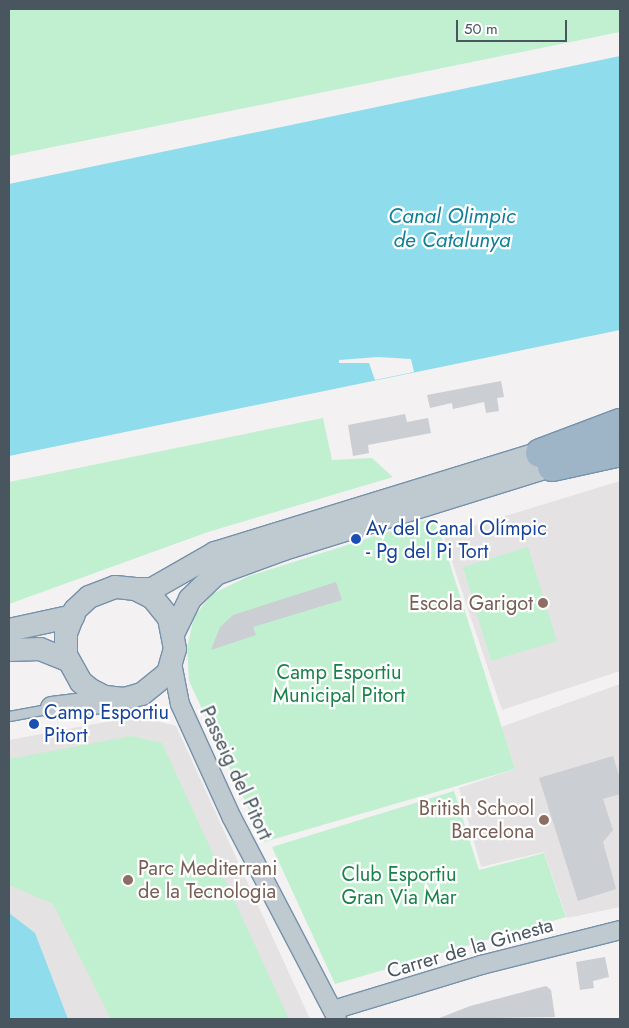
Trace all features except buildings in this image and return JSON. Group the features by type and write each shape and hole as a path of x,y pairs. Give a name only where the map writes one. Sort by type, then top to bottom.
{"highway":[{"path":"546,460 620,423"},
{"path":"546,460 620,452"}],"street":[{"path":"52,708 124,699 148,691 168,673 172,663 174,634 190,599 216,574 546,460 620,432"},
{"path":"52,708 73,694 72,668 66,633 73,616 90,597 116,587 152,589 215,553 546,460 620,442"},
{"path":"136,589 162,606 174,634"},
{"path":"9,630 73,616"},
{"path":"9,650 40,649 72,668 91,690 105,697 124,699"},
{"name":"Passeig del Pitort","path":"172,663 180,704 265,886 335,1015"},
{"name":"Passeig del Pitort","path":"148,691 167,694 180,704"},
{"name":"Carrer de la Ginesta","path":"335,1015 482,965 620,930"}],"lane":[{"path":"9,716 52,708"}],"shaded area":[{"name":"Escola Garigot","path":"620,481 620,671 502,710 443,535"},
{"name":"British School Barcelona","path":"620,684 620,907 567,918 544,852 481,867 459,788 515,769 501,727"},
{"name":"Parc Mediterrani de la Tecnologia","path":"138,716 176,726 310,1019 9,1019 9,740"}],"green space":[{"path":"9,9 620,9 620,32 9,156"},
{"path":"323,418 332,460 372,458 393,477 208,532 9,604 9,482"},
{"name":"Camp Esportiu Municipal Pitort","path":"435,517 515,769 264,842 189,681 187,648 194,617 212,594 249,576"},
{"path":"528,547 557,641 491,661 463,567"},
{"name":"Parc Mediterrani de la Tecnologia","path":"131,736 162,743 289,1019 111,1019 53,904 9,885 9,759"},
{"name":"Club Esportiu Gran Via Mar","path":"454,791 479,870 544,853 566,917 335,984 272,847"}],"water":[{"name":"Canal Olimpic de Catalunya","path":"620,56 620,330 9,456 9,184"},
{"path":"9,913 35,933 68,1019 9,1019"}],"pier":[{"path":"378,357 411,359 414,372 375,380 369,363 339,363 339,360"}],"place":[{"name":"Av del Canal Olímpic - Pg del Pi Tort","path":"356,539"},
{"name":"Escola Garigot","path":"543,603"},
{"name":"Camp Esportiu Pitort","path":"34,724"},
{"name":"British School Barcelona","path":"544,820"},
{"name":"Parc Mediterrani de la Tecnologia","path":"128,880"}]}
